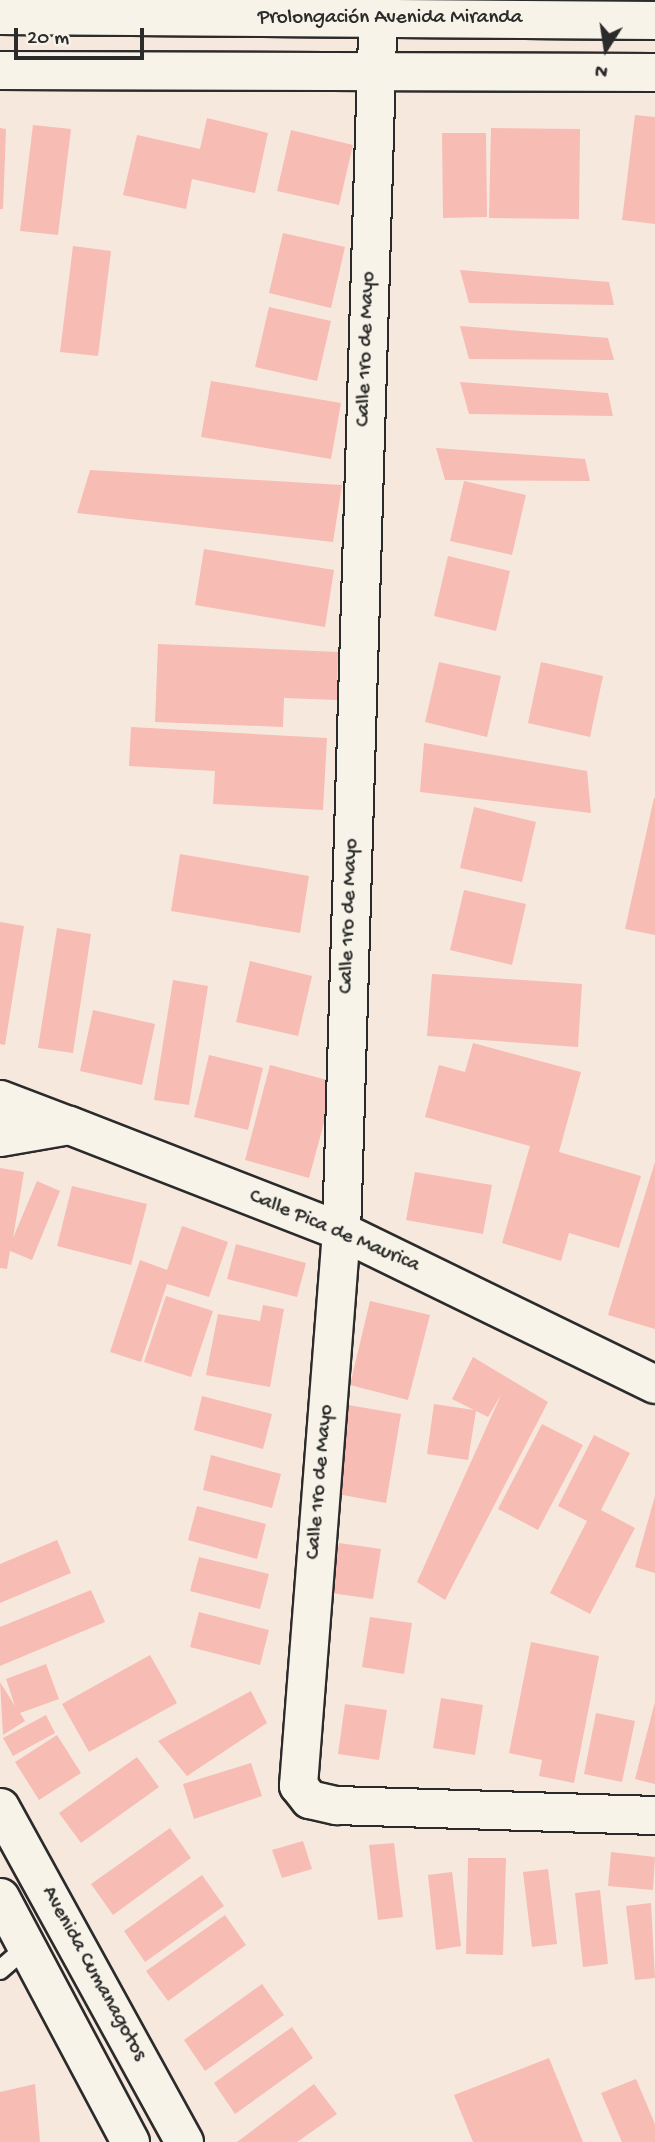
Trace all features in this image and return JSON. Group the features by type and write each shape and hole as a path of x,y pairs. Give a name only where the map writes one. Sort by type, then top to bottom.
{"street":[{"name":"Prolongación Avenida Miranda","path":"0,15 377,10 655,20"},
{"name":"Calle 1ro de Mayo","path":"377,10 341,1231 299,1785 309,1799 336,1805 655,1815"},
{"path":"0,70 655,72"},
{"name":"Calle Pica de Maurica","path":"0,1099 341,1231 655,1384"},
{"path":"0,1136 69,1125"},
{"name":"Avenida Cumanagotos","path":"0,1807 184,2142"},
{"name":"Avenida Cumanagotos","path":"0,1897 130,2142"}],"lane":[{"path":"0,1970 28,1946"}],"building":[{"path":"635,115 655,117 655,224 622,220"},
{"path":"207,118 268,133 255,193 192,179 186,209 123,195 137,135 200,149"},
{"path":"33,125 71,129 58,235 20,231"},
{"path":"0,128 6,129 3,209 0,209"},
{"path":"491,128 580,129 579,219 489,218"},
{"path":"291,130 353,145 339,205 277,191"},
{"path":"442,133 486,133 487,217 443,218"},
{"path":"283,233 345,247 331,308 269,293"},
{"path":"73,246 111,251 98,356 60,352"},
{"path":"460,270 609,282 614,305 469,303"},
{"path":"269,307 331,321 317,381 255,367"},
{"path":"460,326 608,338 614,360 469,359"},
{"path":"211,381 341,403 331,459 201,437"},
{"path":"460,382 608,393 613,416 469,414"},
{"path":"436,448 585,459 590,481 445,480"},
{"path":"90,470 342,485 333,542 77,513"},
{"path":"464,481 526,495 512,555 450,541"},
{"path":"204,549 334,570 325,627 195,605"},
{"path":"448,556 510,571 496,631 434,616"},
{"path":"158,644 338,652 337,700 284,698 283,727 155,722"},
{"path":"439,662 501,676 487,737 425,722"},
{"path":"541,662 603,676 590,737 528,723"},
{"path":"131,727 327,738 323,810 213,804 215,771 129,766"},
{"path":"424,743 587,771 591,813 420,792"},
{"path":"655,798 655,935 625,929"},
{"path":"474,807 536,822 522,882 460,868"},
{"path":"180,854 309,876 300,933 171,911"},
{"path":"464,890 526,904 512,965 450,950"},
{"path":"0,922 24,926 5,1045 0,1044"},
{"path":"57,928 91,934 73,1053 38,1048"},
{"path":"250,961 312,976 298,1036 236,1022"},
{"path":"432,974 582,984 578,1047 427,1036"},
{"path":"173,980 208,986 189,1105 154,1100"},
{"path":"93,1010 155,1024 142,1085 80,1071"},
{"path":"473,1043 581,1072 559,1152 641,1176 619,1248 569,1233 561,1261 502,1243 530,1146 425,1117 439,1065 465,1072"},
{"path":"209,1055 263,1068 248,1130 194,1117"},
{"path":"270,1065 335,1082 309,1178 245,1160"},
{"path":"655,1162 655,1329 608,1315"},
{"path":"0,1168 24,1172 13,1238 37,1181 60,1191 32,1260 10,1251 7,1269 0,1268"},
{"path":"415,1172 492,1185 483,1234 406,1220"},
{"path":"72,1186 147,1204 131,1265 57,1246"},
{"path":"182,1226 228,1242 209,1297 167,1284 141,1362 110,1352 140,1260 167,1270"},
{"path":"236,1244 306,1263 297,1297 227,1279"},
{"path":"166,1296 213,1311 191,1377 144,1362"},
{"path":"370,1301 430,1315 408,1400 350,1385"},
{"path":"263,1305 284,1309 270,1387 206,1375 218,1314 260,1321"},
{"path":"473,1357 548,1402 445,1600 417,1582 501,1395 488,1417 476,1411 468,1460 427,1454 434,1404 474,1410 452,1399"},
{"path":"202,1396 272,1414 263,1449 194,1430"},
{"path":"348,1405 401,1414 386,1503 332,1493"},
{"path":"542,1424 583,1445 538,1530 498,1509"},
{"path":"594,1435 630,1453 601,1510 635,1528 590,1614 550,1593 587,1521 558,1506"},
{"path":"211,1455 281,1474 272,1508 203,1490"},
{"path":"655,1496 655,1573 635,1567"},
{"path":"197,1506 266,1524 257,1559 188,1540"},
{"path":"57,1540 71,1573 0,1603 0,1564"},
{"path":"339,1543 381,1549 373,1599 331,1593"},
{"path":"199,1557 269,1574 260,1609 190,1591"},
{"path":"91,1590 105,1622 0,1666 0,1627"},
{"path":"199,1612 269,1630 260,1665 190,1647"},
{"path":"370,1617 412,1623 404,1674 362,1667"},
{"path":"531,1642 599,1656 574,1783 539,1776 542,1760 509,1753"},
{"path":"150,1655 177,1703 89,1752 62,1704"},
{"path":"46,1664 59,1699 20,1713 25,1721 3,1735 0,1682 15,1706 6,1679"},
{"path":"251,1691 267,1723 187,1776 158,1741"},
{"path":"441,1698 483,1705 475,1755 433,1748"},
{"path":"655,1702 655,1784 635,1779"},
{"path":"345,1704 387,1710 379,1760 338,1754"},
{"path":"596,1713 635,1721 622,1782 584,1774"},
{"path":"46,1715 55,1733 13,1756 3,1738"},
{"path":"57,1735 81,1773 39,1800 15,1762"},
{"path":"137,1757 159,1787 81,1843 59,1813"},
{"path":"251,1763 262,1796 194,1819 183,1784"},
{"path":"170,1828 191,1858 113,1915 91,1884"},
{"path":"303,1841 312,1869 282,1878 272,1850"},
{"path":"394,1843 403,1917 378,1920 369,1845"},
{"path":"611,1852 655,1857 653,1890 608,1886"},
{"path":"468,1858 506,1858 503,1955 466,1954"},
{"path":"548,1869 557,1944 532,1947 523,1872"},
{"path":"452,1872 461,1946 436,1950 428,1875"},
{"path":"202,1875 224,1906 145,1962 124,1931"},
{"path":"600,1890 608,1964 583,1967 575,1893"},
{"path":"651,1903 655,1978 635,1980 626,1906"},
{"path":"225,1915 246,1945 168,2001 146,1971"},
{"path":"262,1984 284,2015 205,2071 184,2040"},
{"path":"292,2027 313,2058 235,2114 214,2083"},
{"path":"549,2058 583,2142 473,2142 454,2095"},
{"path":"636,2079 655,2124 655,2142 622,2142 601,2093"},
{"path":"35,2084 40,2142 0,2142 0,2092"},
{"path":"314,2084 337,2114 297,2142 237,2142"}]}
